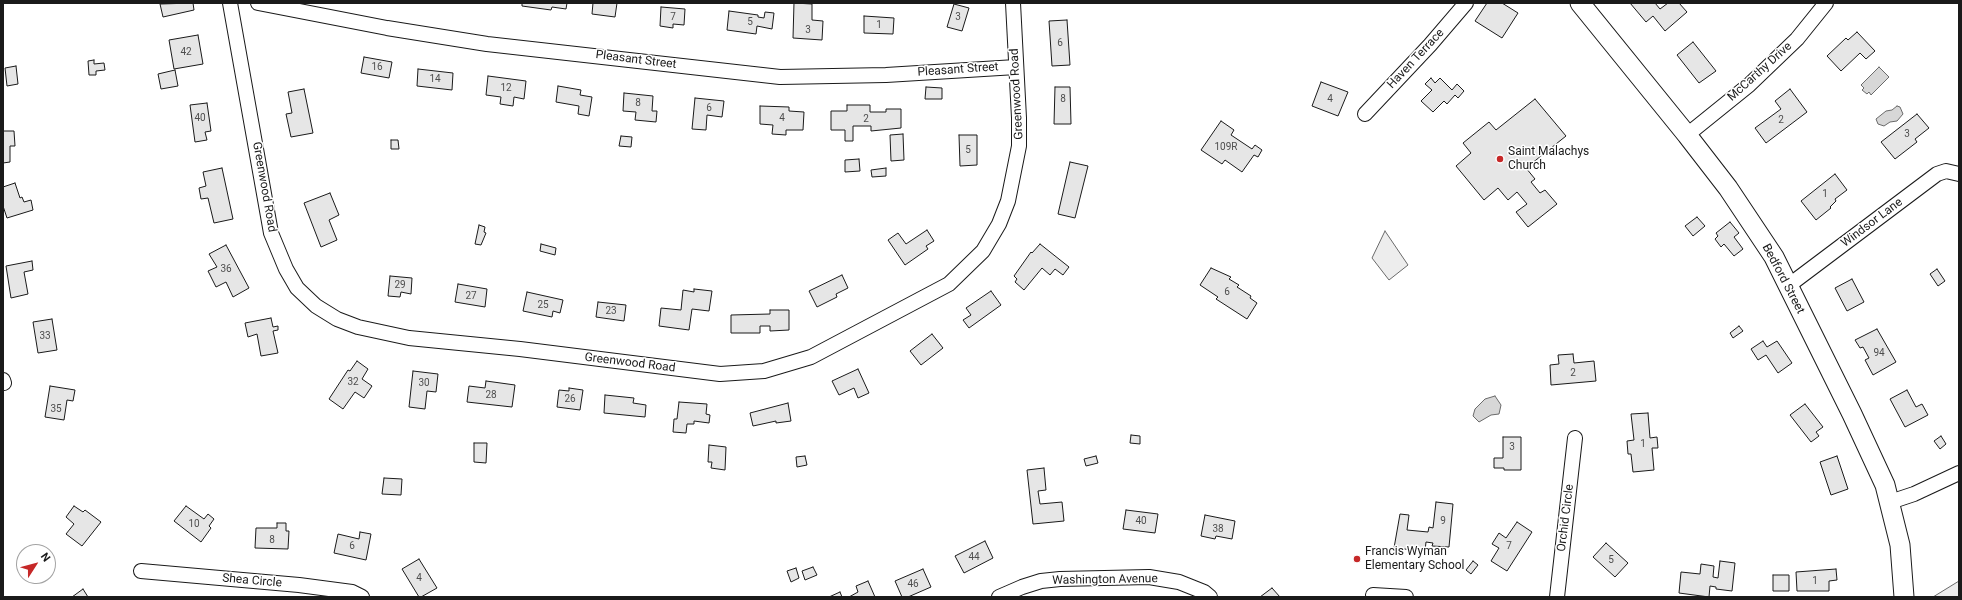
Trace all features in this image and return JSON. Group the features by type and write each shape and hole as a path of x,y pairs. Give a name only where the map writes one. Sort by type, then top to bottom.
{"main road":[{"name":"Bedford Street","path":"1580,3 1688,135 1774,257 1852,414 1885,485 1902,558 1904,597"}],"street":[{"name":"Greenwood Road","path":"230,3 271,233 286,269 297,288 316,306 337,319 358,327 409,338 520,349 720,374 764,371 811,357 949,284 983,251 999,224 1008,201 1016,169 1019,146 1013,3"},
{"name":"Pleasant Street","path":"258,3 387,28 488,44 780,77 886,75 1016,67"},
{"name":"Haven Terrace","path":"1365,114 1466,3"},
{"name":"McCarthy Drive","path":"1688,135 1749,85 1797,39 1826,3"},
{"name":"Windsor Lane","path":"1788,286 1937,174 1946,171 1959,174"},
{"name":"Orchid Circle","path":"1557,597 1575,438"},
{"path":"1890,502 1914,494 1959,473"},
{"name":"Shea Circle","path":"141,571 299,585 352,592 362,597"},
{"name":"Washington Avenue","path":"999,597 1041,581 1060,579 1149,577 1179,582 1204,592 1210,597"},
{"path":"1373,595 1406,597"}],"shaded area":[{"path":"1879,67 1889,77 1871,95 1869,92 1867,94 1862,90 1864,88 1861,85"},
{"path":"1897,106 1900,107 1903,114 1897,121 1890,122 1884,126 1878,124 1876,119 1886,111 1892,110"},
{"path":"1385,231 1408,265 1389,280 1372,258"},
{"path":"1495,396 1501,405 1499,414 1491,415 1479,422 1473,416 1475,409 1485,399"},
{"path":"1959,581 1959,597 1933,597"}],"building":[{"path":"193,3 194,10 163,17 160,4"},
{"path":"522,3 567,3 566,9 552,7 551,10 522,6"},
{"path":"593,3 617,3 615,17 592,14"},
{"path":"794,3 812,4 812,20 823,21 822,40 793,38"},
{"path":"1487,3 1502,3 1518,13 1502,38 1475,21"},
{"path":"1630,3 1655,3 1660,9 1668,3 1679,3 1687,12 1665,31 1653,16 1646,22"},
{"path":"954,4 969,8 962,31 947,27"},
{"path":"661,7 685,9 684,25 673,24 673,28 660,26"},
{"path":"729,11 758,15 758,17 764,18 765,12 774,13 772,29 757,26 756,34 727,30"},
{"path":"864,16 894,18 893,34 864,33"},
{"path":"1067,20 1070,65 1052,66 1049,21"},
{"path":"1857,32 1875,51 1866,59 1860,53 1841,71 1827,56 1846,38 1848,40"},
{"path":"198,35 203,64 174,69 169,40"},
{"path":"1693,42 1716,71 1699,83 1677,55"},
{"path":"364,57 392,62 389,78 361,73"},
{"path":"94,60 94,64 104,63 105,70 96,71 96,75 89,75 88,61"},
{"path":"16,66 18,84 7,86 5,68"},
{"path":"418,69 453,73 452,90 417,86"},
{"path":"175,70 178,86 161,89 158,74"},
{"path":"488,76 526,81 524,99 514,97 513,106 500,104 501,97 486,95"},
{"path":"1431,78 1435,83 1440,78 1452,90 1457,84 1464,91 1458,98 1455,95 1447,104 1444,101 1433,112 1421,101 1432,90 1425,84"},
{"path":"1321,82 1348,92 1338,116 1312,106"},
{"path":"558,86 581,90 580,95 592,97 589,116 578,114 579,106 556,102"},
{"path":"926,87 942,88 942,99 925,99"},
{"path":"1055,87 1070,87 1071,124 1054,124"},
{"path":"304,89 313,133 291,137 286,114 292,113 288,92"},
{"path":"1790,89 1807,112 1766,143 1755,128 1781,109 1775,101"},
{"path":"624,93 653,96 652,111 657,111 656,122 635,120 636,112 623,111"},
{"path":"695,98 724,101 722,117 707,115 706,130 692,129"},
{"name":"Saint Malachys Church","path":"1535,99 1566,136 1526,168 1535,179 1531,182 1540,193 1545,190 1557,204 1528,227 1516,212 1527,204 1517,192 1508,200 1498,188 1484,200 1456,166 1471,153 1463,143 1489,122 1496,130"},
{"path":"207,103 211,131 205,132 207,140 195,142 190,105"},
{"path":"847,105 870,105 870,112 886,112 886,109 901,109 901,128 871,131 871,126 853,126 853,141 845,141 845,130 831,130 831,111 847,111"},
{"path":"760,106 789,107 789,111 804,112 803,130 786,130 786,135 772,134 773,125 760,124"},
{"path":"1917,114 1929,128 1915,139 1917,142 1895,159 1881,142"},
{"path":"1221,121 1234,130 1231,135 1252,149 1255,145 1262,150 1258,157 1254,155 1242,172 1225,160 1222,164 1201,150"},
{"path":"3,131 14,131 15,146 10,146 10,162 3,163"},
{"path":"903,134 904,160 891,161 890,135"},
{"path":"959,135 977,135 977,165 960,166"},
{"path":"621,136 632,137 631,147 619,146"},
{"path":"391,140 398,140 399,149 391,149"},
{"path":"859,159 860,171 845,172 845,160"},
{"path":"1070,162 1088,166 1075,218 1058,214"},
{"path":"222,168 233,219 214,223 208,198 201,199 199,188 206,186 203,172"},
{"path":"886,168 886,176 872,177 871,170"},
{"path":"1835,174 1847,190 1835,199 1836,201 1830,207 1831,208 1816,220 1801,201"},
{"path":"15,183 20,198 22,197 24,202 31,200 33,210 7,218 3,206 3,187"},
{"path":"330,193 339,215 329,220 337,240 321,247 304,203"},
{"path":"1697,217 1705,226 1693,236 1685,226"},
{"path":"1730,222 1739,233 1734,237 1743,249 1734,256 1724,244 1721,247 1715,239 1718,236 1716,233"},
{"path":"479,225 485,227 484,232 486,233 481,245 475,244"},
{"path":"927,230 934,241 926,246 928,249 905,265 888,240 898,233 906,244"},
{"path":"541,244 556,248 555,255 540,251"},
{"path":"1040,244 1069,267 1063,275 1055,269 1050,275 1042,268 1024,290 1015,282 1017,279 1014,276 1031,252 1032,253"},
{"path":"226,245 249,288 233,297 226,282 216,287 208,271 217,267 209,254"},
{"path":"32,261 33,270 24,272 28,294 11,298 6,266"},
{"path":"1211,268 1231,277 1229,279 1239,285 1237,287 1251,296 1250,298 1257,303 1247,319 1216,299 1218,297 1200,285"},
{"path":"1937,269 1945,281 1938,286 1930,274"},
{"path":"842,275 848,288 836,294 837,297 817,307 809,291"},
{"path":"390,276 412,278 411,294 401,292 400,297 388,296"},
{"path":"1852,279 1864,302 1847,311 1835,288"},
{"path":"458,284 487,289 485,307 455,302"},
{"path":"694,289 712,291 709,311 692,309 689,330 659,326 661,308 681,310 683,290 694,292"},
{"path":"991,291 1001,305 969,328 963,320 971,315 966,308"},
{"path":"527,292 563,300 560,313 553,311 552,317 523,311"},
{"path":"598,302 626,305 624,321 596,317"},
{"path":"770,310 789,310 789,330 770,331 770,326 760,326 760,333 731,333 731,315 770,314"},
{"path":"271,318 273,327 278,326 278,330 273,331 278,353 261,356 257,334 248,337 245,323"},
{"path":"52,319 57,350 38,353 33,322"},
{"path":"1739,326 1743,331 1733,338 1730,333"},
{"path":"1877,329 1896,362 1873,375 1865,360 1869,358 1863,347 1860,348 1855,340"},
{"path":"932,334 943,348 921,365 910,351"},
{"path":"1763,341 1767,347 1777,341 1792,363 1778,373 1766,355 1758,360 1751,349"},
{"path":"1573,354 1574,363 1594,361 1596,381 1551,385 1550,365 1559,364 1558,355"},
{"path":"357,361 368,369 362,379 372,386 364,398 355,392 343,409 329,399 348,370 350,371"},
{"path":"858,369 869,393 858,398 854,388 839,395 832,381"},
{"path":"413,371 438,374 436,392 427,391 425,409 409,407"},
{"path":"486,381 515,385 512,407 467,402 469,386 485,388"},
{"path":"50,386 75,390 73,401 67,400 64,420 45,417"},
{"path":"569,388 583,390 580,410 557,407 559,390 569,391"},
{"path":"1907,390 1916,407 1922,404 1928,415 1905,427 1890,399"},
{"path":"605,395 634,398 633,403 646,405 645,417 604,413"},
{"path":"679,402 707,404 706,414 710,415 709,423 694,421 694,424 687,424 686,433 673,432 674,419 677,419"},
{"path":"788,403 791,421 776,423 776,421 753,426 750,413"},
{"path":"1805,404 1823,427 1816,432 1819,436 1811,442 1790,415"},
{"path":"1648,413 1650,438 1657,437 1658,448 1652,448 1654,470 1633,472 1631,454 1628,454 1627,441 1634,440 1631,414"},
{"path":"1131,435 1140,436 1140,444 1130,443"},
{"path":"1941,436 1946,444 1940,449 1934,441"},
{"path":"1503,437 1521,437 1521,470 1504,470 1504,468 1494,468 1494,458 1503,458"},
{"path":"474,443 487,443 486,463 474,462"},
{"path":"709,445 726,447 725,470 711,468 712,462 708,462"},
{"path":"805,456 807,465 797,467 796,457"},
{"path":"1096,456 1098,463 1086,466 1084,459"},
{"path":"1837,456 1848,489 1831,495 1820,462"},
{"path":"1044,468 1046,490 1038,491 1040,504 1062,502 1064,521 1033,524 1027,470"},
{"path":"384,478 402,479 401,495 382,494"},
{"path":"1436,502 1453,504 1449,547 1432,546 1433,543 1426,542 1425,551 1394,548 1400,514 1409,515 1407,530 1428,532 1429,527 1433,528"},
{"path":"74,506 83,512 85,510 101,522 82,546 66,534 74,524 66,517"},
{"path":"186,506 204,519 208,514 214,519 209,526 211,528 201,542 174,521"},
{"path":"1126,510 1158,514 1155,533 1123,529"},
{"path":"1205,515 1235,521 1232,539 1216,536 1215,539 1201,536"},
{"path":"1517,522 1532,532 1507,571 1491,561 1499,548 1492,544 1499,533 1506,538"},
{"path":"277,523 286,523 286,531 289,531 288,549 255,548 256,528 277,528"},
{"path":"360,532 371,534 366,560 334,553 338,534 359,539"},
{"path":"985,541 993,558 964,573 955,556"},
{"path":"1606,543 1628,563 1615,577 1593,557"},
{"path":"419,559 437,588 421,597 419,597 402,569"},
{"path":"1473,561 1478,565 1471,574 1466,570"},
{"path":"1720,561 1735,563 1732,591 1716,589 1716,587 1710,586 1709,597 1679,593 1681,572 1700,574 1701,564 1714,566 1713,577 1718,578"},
{"path":"813,567 817,575 805,580 802,571"},
{"path":"796,568 799,578 791,582 787,571"},
{"path":"923,569 931,587 908,597 902,597 895,581"},
{"path":"1836,569 1837,580 1829,581 1829,591 1797,591 1796,572"},
{"path":"1773,575 1789,575 1789,591 1773,591"},
{"path":"868,581 875,597 849,597 858,592 856,586"},
{"path":"1272,588 1280,597 1260,597"},
{"path":"83,589 88,597 72,597"},
{"path":"840,592 842,597 829,597"}],"place":[{"name":"Saint Malachys Church","path":"1500,159"},
{"name":"Francis Wyman Elementary School","path":"1357,559"}]}
